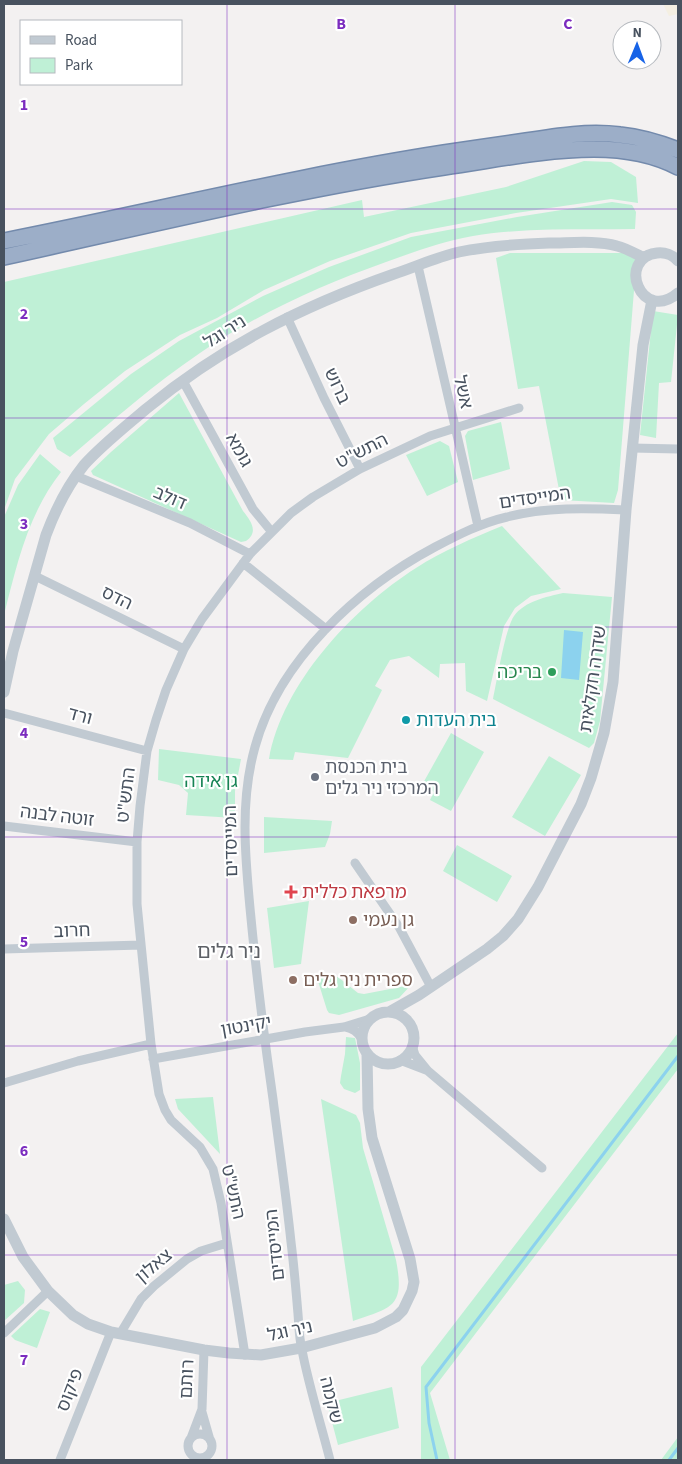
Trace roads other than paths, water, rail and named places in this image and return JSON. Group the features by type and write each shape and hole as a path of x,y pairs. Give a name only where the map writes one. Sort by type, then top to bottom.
{"highway":[{"path":"4,241 342,170 558,136 620,135 646,140 678,150"},
{"path":"4,257 329,187 418,171 563,149 630,152 649,156 678,167"}],"street":[{"name":"ניר וגל","path":"4,692 35,576 52,521 76,476 95,454 127,425 183,381 245,340 287,317 334,296 457,253 494,246 527,244 608,244 618,246 644,258"},
{"path":"676,297 665,301 652,300 646,297 637,285 636,270 644,258 660,252 668,254 678,261"},
{"name":"אשל","path":"418,266 478,526"},
{"name":"שדרה חקלאית","path":"389,1012 431,987 503,936 518,919 534,895 581,804 598,756 613,682 626,510 642,346 652,300"},
{"name":"ברוש","path":"287,317 324,398 360,469"},
{"name":"גומא","path":"183,381 253,509 271,531"},
{"name":"התש\"ט","path":"245,1355 221,1203 213,1168 200,1147 171,1120 165,1110 159,1094 153,1059 137,904 137,842 147,751 166,690 184,649 202,619 250,554 271,531 313,497 360,469 430,436 519,408"},
{"path":"632,448 678,449"},
{"name":"דולב","path":"76,476 190,524 250,554"},
{"name":"המייסדים","path":"301,1348 291,1241 265,1040 248,879 245,807 255,744 282,686 297,665 326,629 358,598 388,574 418,556 478,526 528,512 583,508 626,510"},
{"path":"243,564 326,629"},
{"name":"הדס","path":"35,576 184,649"},
{"name":"ורד","path":"4,713 147,751"},
{"name":"זוטה לבנה","path":"4,826 137,842"},
{"path":"355,863 399,927 431,987"},
{"name":"חרוב","path":"4,949 141,945"},
{"path":"418,995 412,1003 410,1011 410,1024 413,1032 412,1046 416,1055 428,1071 542,1168"},
{"path":"362,1039 366,1023 380,1013 389,1012 397,1014 410,1024"},
{"name":"יקינטון","path":"153,1059 344,1027 370,1019"},
{"path":"344,1027 354,1029 358,1033 367,1053 375,1060 387,1063 400,1060 412,1046"},
{"path":"4,1083 86,1059 151,1044"},
{"name":"ניר וגל","path":"5,1224 32,1271 48,1292 74,1315 88,1324 115,1333 204,1350 245,1355 301,1348 376,1328 403,1310 412,1292 413,1273 372,1138 368,1109 367,1053"},
{"path":"400,1060 428,1071"},
{"name":"ניר וגל","path":"369,1089 372,1077 387,1063"},
{"name":"צאלון","path":"115,1333 141,1299 154,1286 188,1259 227,1243"},
{"path":"4,1333 48,1292"},
{"name":"פיקוס","path":"60,1460 115,1333"},
{"name":"שקמה","path":"301,1348 330,1460"},
{"name":"רותם","path":"204,1350 202,1409 210,1440"},
{"name":"רותם","path":"191,1438 202,1409"},
{"path":"205,1435 210,1440 210,1457 200,1458 190,1452 188,1445 194,1436 205,1435"},
{"path":"184,1460 190,1452"}],"water":[{"path":"564,630 583,632 579,680 561,678"}],"waterway":[{"path":"437,1460 429,1423 426,1387 678,1056"},
{"path":"669,1460 678,1448"}],"place":[{"name":"בריכה","path":"552,672"},
{"name":"בית העדות","path":"406,720"},
{"name":"בית הכנסת המרכזי ניר גלים","path":"315,777"},
{"name":"מרפאת כללית","path":"291,892"},
{"name":"גן נעמי","path":"353,920"},
{"name":"ספרית ניר גלים","path":"293,980"}],"district":[{"name":"ניר גלים","path":"229,952"}],"park label":[{"name":"גן אידה","path":"211,781"}]}
